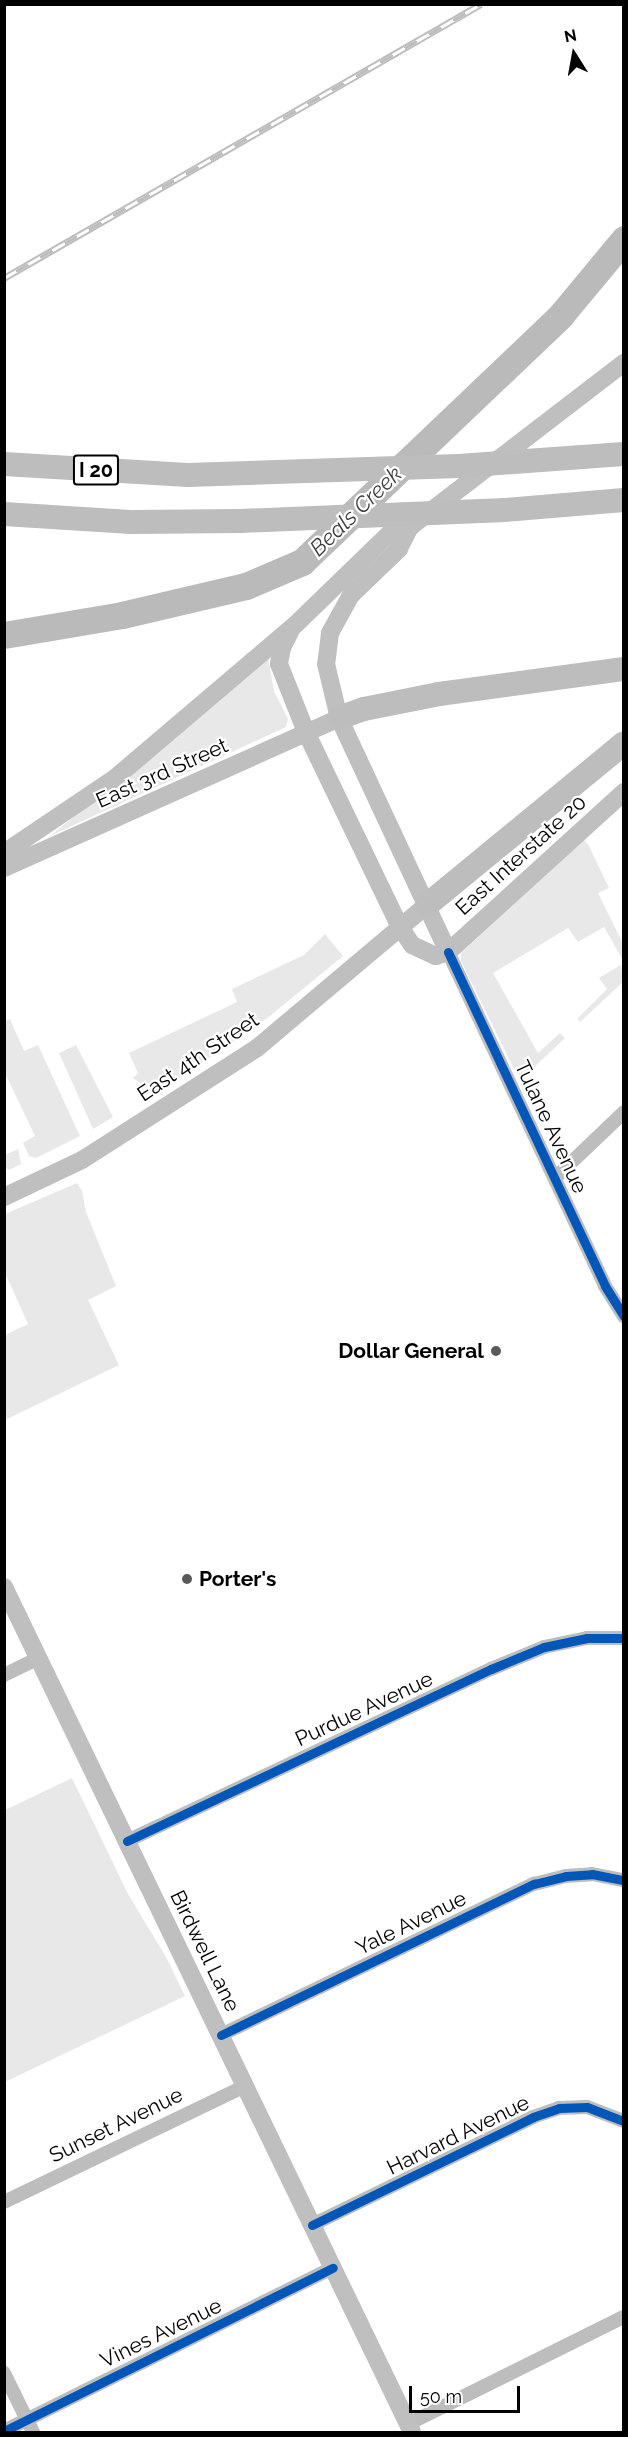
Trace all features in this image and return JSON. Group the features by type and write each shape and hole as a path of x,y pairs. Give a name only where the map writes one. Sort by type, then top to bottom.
{"highway":[{"name":"I 20","path":"4,464 188,475 558,461 624,454"},
{"name":"I 20","path":"4,514 131,522 240,521 506,510 624,500"},
{"path":"593,504 624,516"},
{"path":"339,718 364,709 439,694 624,669"},
{"path":"427,905 624,743"}],"main road":[{"path":"4,853 115,778 295,625 390,533 410,527 624,363"},
{"name":"Tulane Avenue","path":"410,527 399,549 351,595 330,633 326,664 339,718 448,952"},
{"path":"295,625 282,648 279,664 306,732 400,927 412,945 436,956 448,952"},
{"name":"East 3rd Street","path":"4,868 339,718"},
{"name":"East Interstate 20","path":"448,952 624,792"},
{"name":"East 4th Street","path":"4,1197 82,1160 257,1048 427,905"},
{"name":"Birdwell Lane","path":"4,1587 410,2428"}],"street":[{"name":"Tulane Avenue","path":"448,952 556,1178 604,1286 624,1317"},
{"path":"556,1178 624,1112"},
{"name":"Purdue Avenue","path":"127,1841 491,1669 544,1647 586,1638 624,1638"},
{"path":"4,1675 39,1658"},
{"name":"Yale Avenue","path":"221,2035 534,1884 566,1876 592,1874 624,1880"},
{"name":"Sunset Avenue","path":"4,2202 245,2086"},
{"name":"Harvard Avenue","path":"312,2225 533,2118 559,2108 586,2107 624,2121"},
{"name":"Vines Avenue","path":"4,2431 30,2426 333,2268"},
{"path":"410,2428 624,2317"},
{"path":"4,2373 30,2426"}],"shaded area":[{"path":"268,658 274,691 288,719 286,727 50,836"},
{"path":"583,839 588,844 609,888 598,893 623,944 623,960 604,927 578,942 568,928 493,973 538,1053 560,1033 565,1038 526,1075 520,1076 515,1071 461,961 461,953"},
{"path":"325,934 343,956 270,1016 156,1094 133,1078 138,1073 129,1053 237,1002 232,989 304,955"},
{"path":"621,965 623,982 580,1022 577,1019 607,989 599,978"},
{"path":"10,1019 24,1051 38,1045 80,1136 36,1158 29,1156 23,1143 35,1136 5,1073 5,1021"},
{"path":"76,1045 113,1117 93,1129 59,1053"},
{"path":"18,1149 21,1164 9,1170 5,1168 5,1155"},
{"path":"77,1183 82,1191 86,1212 116,1286 88,1300 119,1365 5,1420 5,1335 28,1324 5,1273 5,1214"},
{"path":"72,1778 128,1894 166,1957 185,1996 5,2082 5,1810"}],"waterway":[{"name":"Beals Creek","path":"4,635 122,615 246,586 302,562 561,315 624,239"}],"railway":[{"path":"4,278 481,4"}],"cycle path":[{"path":"448,952 605,1286 624,1317"},
{"path":"127,1841 491,1669 544,1647 587,1638 624,1638"},
{"path":"221,2035 534,1884 566,1876 592,1874 624,1880"},
{"path":"312,2225 533,2117 559,2108 587,2107 624,2121"},
{"path":"4,2431 333,2268"}],"place":[{"name":"Dollar General","path":"496,1351"},
{"name":"Porter's","path":"187,1579"}]}
